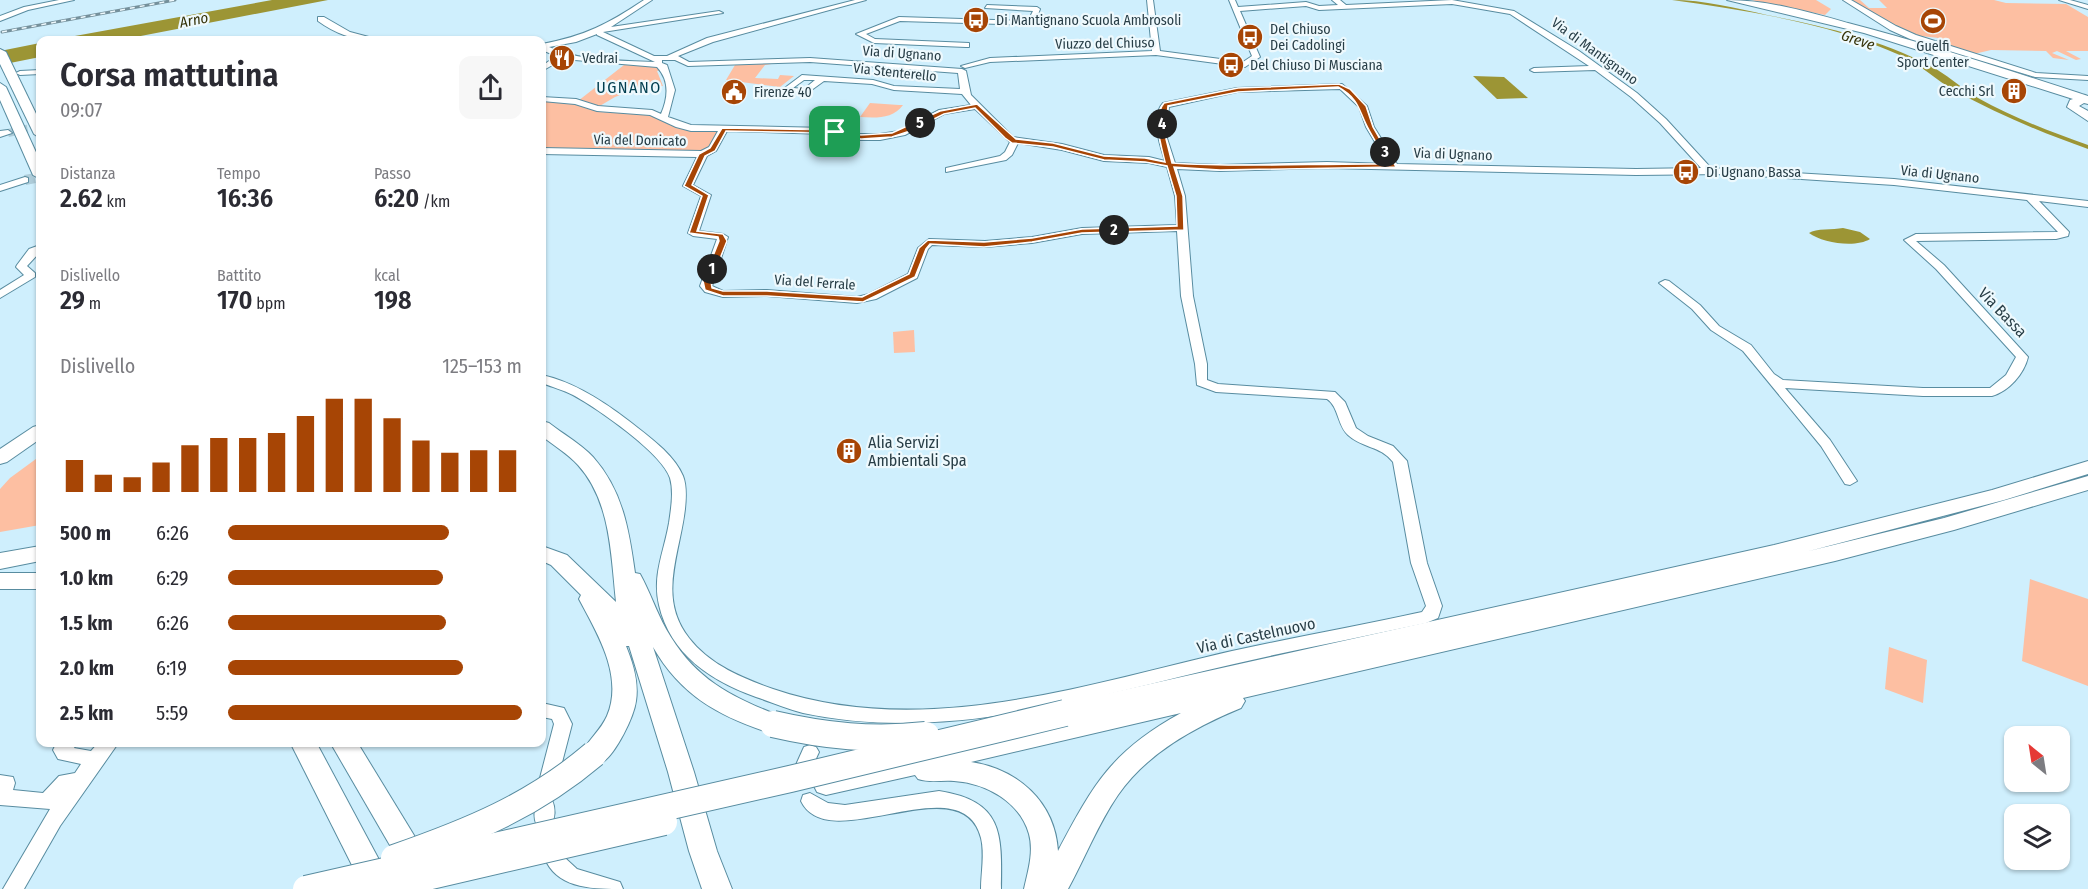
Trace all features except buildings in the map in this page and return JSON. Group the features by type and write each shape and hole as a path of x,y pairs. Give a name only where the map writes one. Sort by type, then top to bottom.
{"highway":[{"path":"1732,0 1859,27 2085,99"},
{"path":"1741,0 1863,27 2085,99"},
{"path":"0,51 36,127"},
{"path":"1,88 36,166"},
{"path":"2085,99 2074,103 2073,107 2088,117"},
{"path":"0,452 36,429"},
{"path":"546,430 585,460 603,486 616,522 629,610 681,772 703,851 717,889"},
{"path":"0,458 36,434"},
{"path":"818,793 1335,660 1829,539 1997,495 2088,467"},
{"path":"621,556 662,646 688,676 720,701 773,724 829,737 886,741 1065,713 1335,660 1835,553 1946,525 2088,483"},
{"path":"0,561 36,555"},
{"path":"546,555 559,560 620,619 630,638 709,889"},
{"path":"0,581 36,581"},
{"path":"296,889 476,830 525,806 553,788 594,754 620,716 625,697 625,677 609,633 582,583"},
{"path":"1053,889 1099,801 1143,752 1179,726 1211,709 1335,660"},
{"path":"306,889 779,782 1065,713"},
{"path":"306,747 354,844 380,889"},
{"path":"346,747 370,791 431,889"},
{"path":"375,889 818,793 945,769 971,771 1002,782 1032,808 1042,830 1046,851 1045,871 1039,889"}],"street":[{"path":"0,19 26,8 71,0"},
{"path":"601,32 649,0"},
{"path":"663,62 687,50 729,35 863,0"},
{"path":"1022,8 1026,0"},
{"path":"1150,0 1156,53"},
{"path":"1232,0 1256,57 1250,77 1342,86 1363,106 1370,127 1394,166"},
{"path":"1335,0 1345,7"},
{"path":"1846,0 1913,37 2036,75 2088,78"},
{"path":"2062,0 2088,7"},
{"name":"Via di Mantignano","path":"1234,9 1306,4 1319,8 1452,2 1502,9 1526,20 1596,68 1654,112 1708,171"},
{"path":"1022,8 989,4 978,23 965,59 874,41 860,34 900,19 978,23 1030,23 1037,9 1022,8"},
{"path":"546,46 566,44 601,32 719,13"},
{"path":"321,18 341,34 348,36"},
{"path":"601,32 663,62 671,85 669,106 664,117"},
{"name":"Via di Ugnano","path":"546,49 562,56 602,62 679,61 688,64 708,64 810,60 965,59 965,92"},
{"path":"679,61 687,50"},
{"name":"Viuzzo del Chiuso","path":"965,59 1156,53 1250,77"},
{"path":"546,66 562,56"},
{"path":"1534,70 1596,68"},
{"path":"20,73 36,72"},
{"name":"Via di Castelnuovo","path":"546,381 578,394 643,438 662,456 677,476 678,503 673,538 664,574 664,592 673,625 693,653 722,676 766,696 828,716 934,716 1065,697 1426,617 1432,614 1434,606 1417,552 1400,461 1395,453 1388,447 1356,435 1350,430 1339,400 1330,395 1216,388 1201,382 1201,364 1191,324 1180,196 1162,135 1163,108 1166,105 1227,91 1250,77"},
{"name":"Via Stenterello","path":"822,79 806,92 786,90 802,78 822,79 873,82 901,88 965,92"},
{"path":"949,170 1003,158 1010,153 1015,141 1007,137 965,92"},
{"path":"546,99 576,102 597,108 652,113 686,127 826,131 861,137 902,133 942,112 977,106"},
{"path":"652,113 669,106"},
{"name":"Via del Donicato","path":"546,152 703,154 713,149 724,129"},
{"name":"Via di Ugnano","path":"1015,141 1053,145 1104,158 1220,168 1286,165 1636,172 1708,171 1894,183 2088,204"},
{"name":"Via del Ferrale","path":"703,154 688,186 706,195 693,233 723,237 706,286 709,290 723,294 767,293 863,300 912,276 923,248 928,242 984,244 1032,240 1082,231 1181,228"},
{"path":"0,188 26,180"},
{"name":"Via Bassa","path":"1780,384 1923,392 1984,393 1998,390 2021,363 2020,353 1935,262 1909,240 1916,237 2056,236 2064,234 2031,199"},
{"path":"0,295 31,275 21,267 36,250"},
{"path":"1665,283 1701,311 1715,328 1748,348 1770,377 1780,384 1777,386 1793,408 1831,448 1850,481"},
{"path":"546,711 558,713 563,724 549,778"},
{"path":"64,747 62,750 64,754 95,759"},
{"path":"13,889 79,780 106,747"},
{"path":"0,783 6,783 1,791 1,797 47,802 66,782 79,780"},
{"path":"818,793 825,811 843,812 928,799 954,801 968,807 982,820 991,836 991,889"},
{"path":"557,863 571,876 613,889"}],"shaded area":[{"path":"1751,0 1816,0 1831,9 1825,15"},
{"path":"1850,0 1860,0 1869,8 1887,8 1879,0 1994,0 2006,3 2066,4 2088,17 2088,51 2066,51 2081,59 2076,60 2057,51 2052,53 2069,60 2053,58 2046,51 1991,50 1974,54 1947,46 1941,39 1905,32"},
{"path":"778,63 765,65 755,78 778,79 780,75 794,76 780,87 726,80 735,65"},
{"path":"624,65 657,66 661,70 657,71 663,86 639,88 615,97 598,107 578,101"},
{"path":"546,101 574,103 600,110 598,112 650,114 678,127 722,131 707,151 546,148"},
{"path":"870,103 903,105 889,115 860,117"},
{"path":"914,330 915,352 894,353 893,332"},
{"path":"36,459 36,526 0,532 0,489 10,478"},
{"path":"2030,579 2088,599 2088,686 2022,661"},
{"path":"1889,647 1927,660 1923,703 1885,689"}],"water":[{"name":"Arno","path":"272,0 328,0 141,36 75,36"},
{"path":"1672,0 1720,5 1809,24 1850,34 1890,48 1935,68 1991,105 2032,124 2088,145 2088,149 1987,108 1955,91 1902,56 1875,45 1789,20"},
{"path":"36,44 36,58 0,65 0,51"},
{"path":"1473,76 1504,77 1528,98 1497,99"},
{"path":"1843,228 1860,232 1870,239 1848,244 1822,239 1809,233 1812,231"}],"tunnel":[{"path":"8,133 36,127"},
{"path":"25,180 36,178"}],"railway":[{"path":"2,32 175,0"}],"place":[{"name":"Di Mantignano Scuola Ambrosoli","path":"976,20"},
{"name":"Guelfi Sport Center","path":"1933,21"},
{"name":"Del Chiuso Dei Cadolingi","path":"1250,37"},
{"name":"Vedrai","path":"562,58"},
{"name":"Del Chiuso Di Musciana","path":"1231,65"},
{"name":"Cecchi Srl","path":"2014,91"},
{"name":"Firenze 40","path":"734,92"},
{"name":"Di Ugnano Bassa","path":"1686,172"},
{"name":"Alia Servizi Ambientali Spa","path":"849,451"}],"district":[{"name":"UGNANO","path":"629,87"}],"route":[{"path":"835,132 724,129 713,149 703,154 688,186 706,195 693,233 723,237 707,281 706,286 709,290 723,294 767,293 863,300 912,276 923,248 928,242 984,244 1017,242 1082,231 1181,228 1180,196 1169,164 1220,168 1286,165 1394,166 1370,127 1363,106 1342,86 1238,90 1166,105 1163,108 1162,135 1169,164 1158,161 1104,158 1053,145 1015,141 1007,137 977,106 942,112 908,130 892,135 861,137 835,132"}],"water label":[{"name":"Greve","path":"1858,40"}]}
